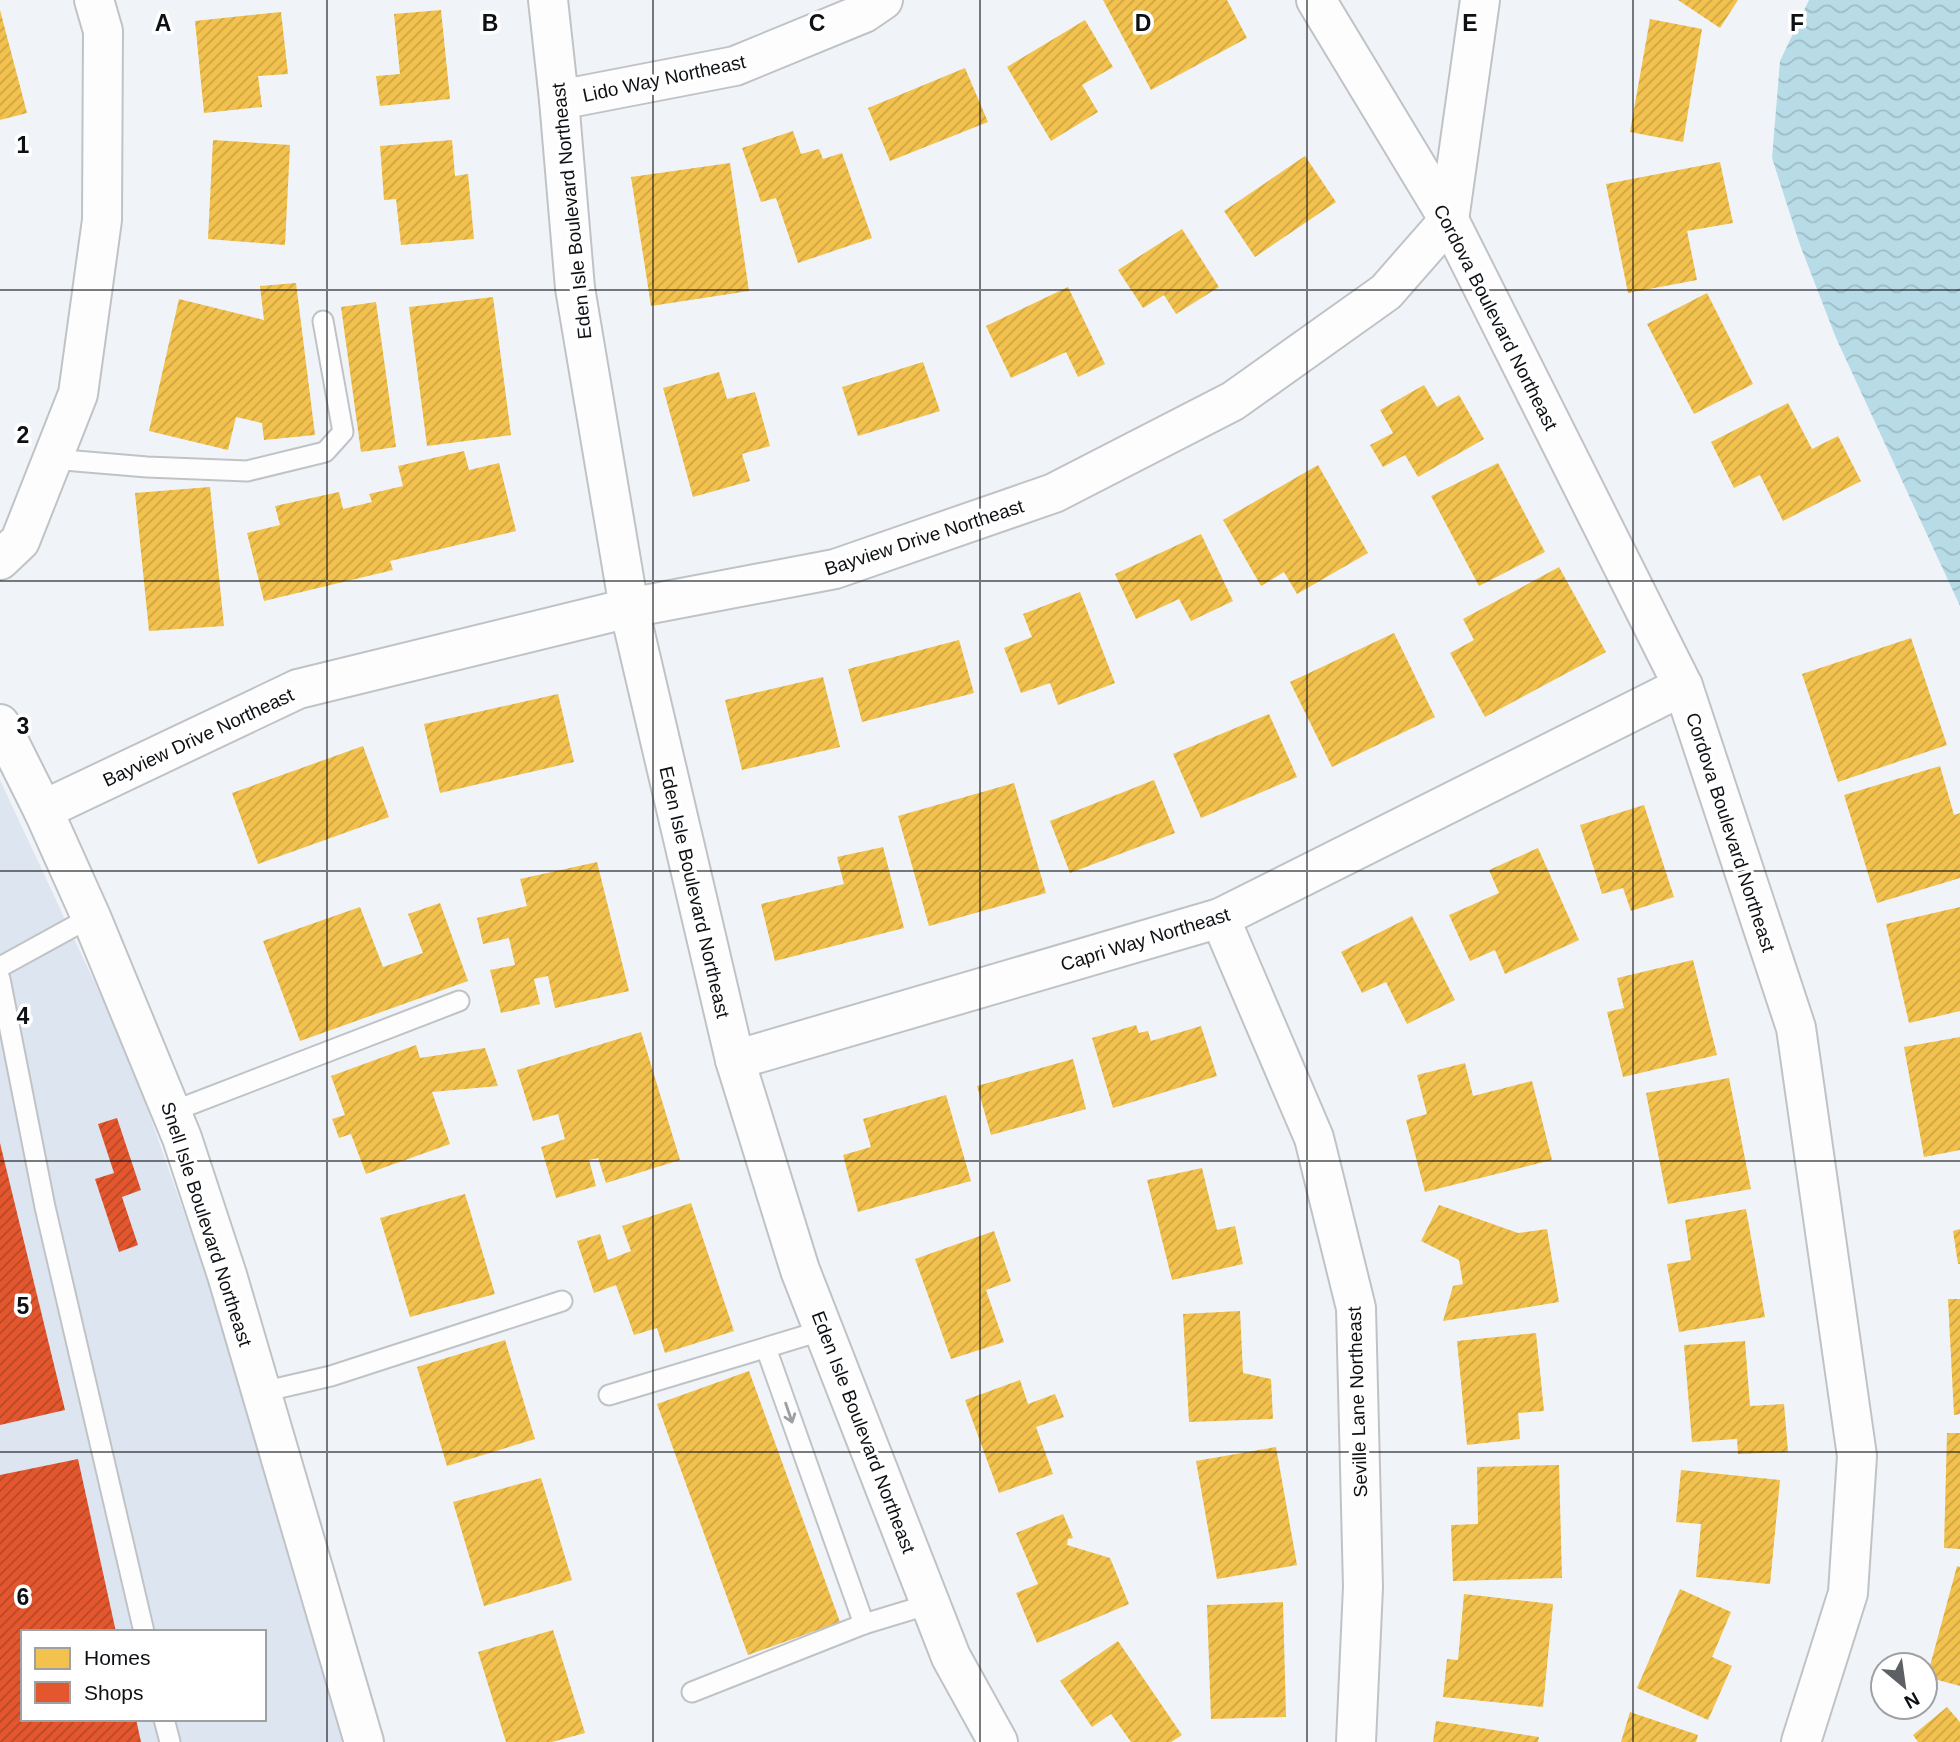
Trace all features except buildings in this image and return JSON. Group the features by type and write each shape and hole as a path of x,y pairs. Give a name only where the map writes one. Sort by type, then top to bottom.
{"street":[{"path":"0,560 20,541 78,394 102,220 103,31 94,0"},
{"name":"Eden Isle Boulevard Northeast","path":"548,0 575,288 629,608 735,1060 800,1269 951,1657 998,1742"},
{"name":"Lido Way Northeast","path":"559,100 735,66 864,13 883,0"},
{"name":"Cordova Boulevard Northeast","path":"1316,0 1449,220 1683,686 1796,1028 1857,1456 1848,1592 1801,1742"},
{"path":"1449,220 1480,0"},
{"name":"Bayview Drive Northeast","path":"43,810 299,689 629,608 835,569 1054,493 1233,401 1386,292 1449,220"},
{"name":"Capri Way Northeast","path":"735,1060 1220,919 1683,686"},
{"name":"Snell Isle Boulevard Northeast","path":"0,724 43,810 91,917 172,1112 223,1263 364,1742"},
{"name":"Seville Lane Northeast","path":"1220,919 1314,1138 1356,1308 1363,1587 1356,1742"}],"lane":[{"path":"52,459 147,467 247,471 325,452 343,432 323,321"},
{"path":"0,967 91,917"},
{"path":"0,979 45,1207 144,1630"},
{"path":"172,1112 459,1002"},
{"path":"262,1392 331,1376 562,1301"},
{"path":"609,1395 824,1330"},
{"path":"766,1348 864,1624"},
{"path":"692,1692 864,1624 930,1604"},
{"path":"165,1721 170,1742"}],"shaded area":[{"path":"0,780 128,1054 219,1312 344,1742 0,1742"}],"water":[{"path":"1809,0 1960,0 1960,606 1836,338 1800,245 1772,158 1780,61"}]}
